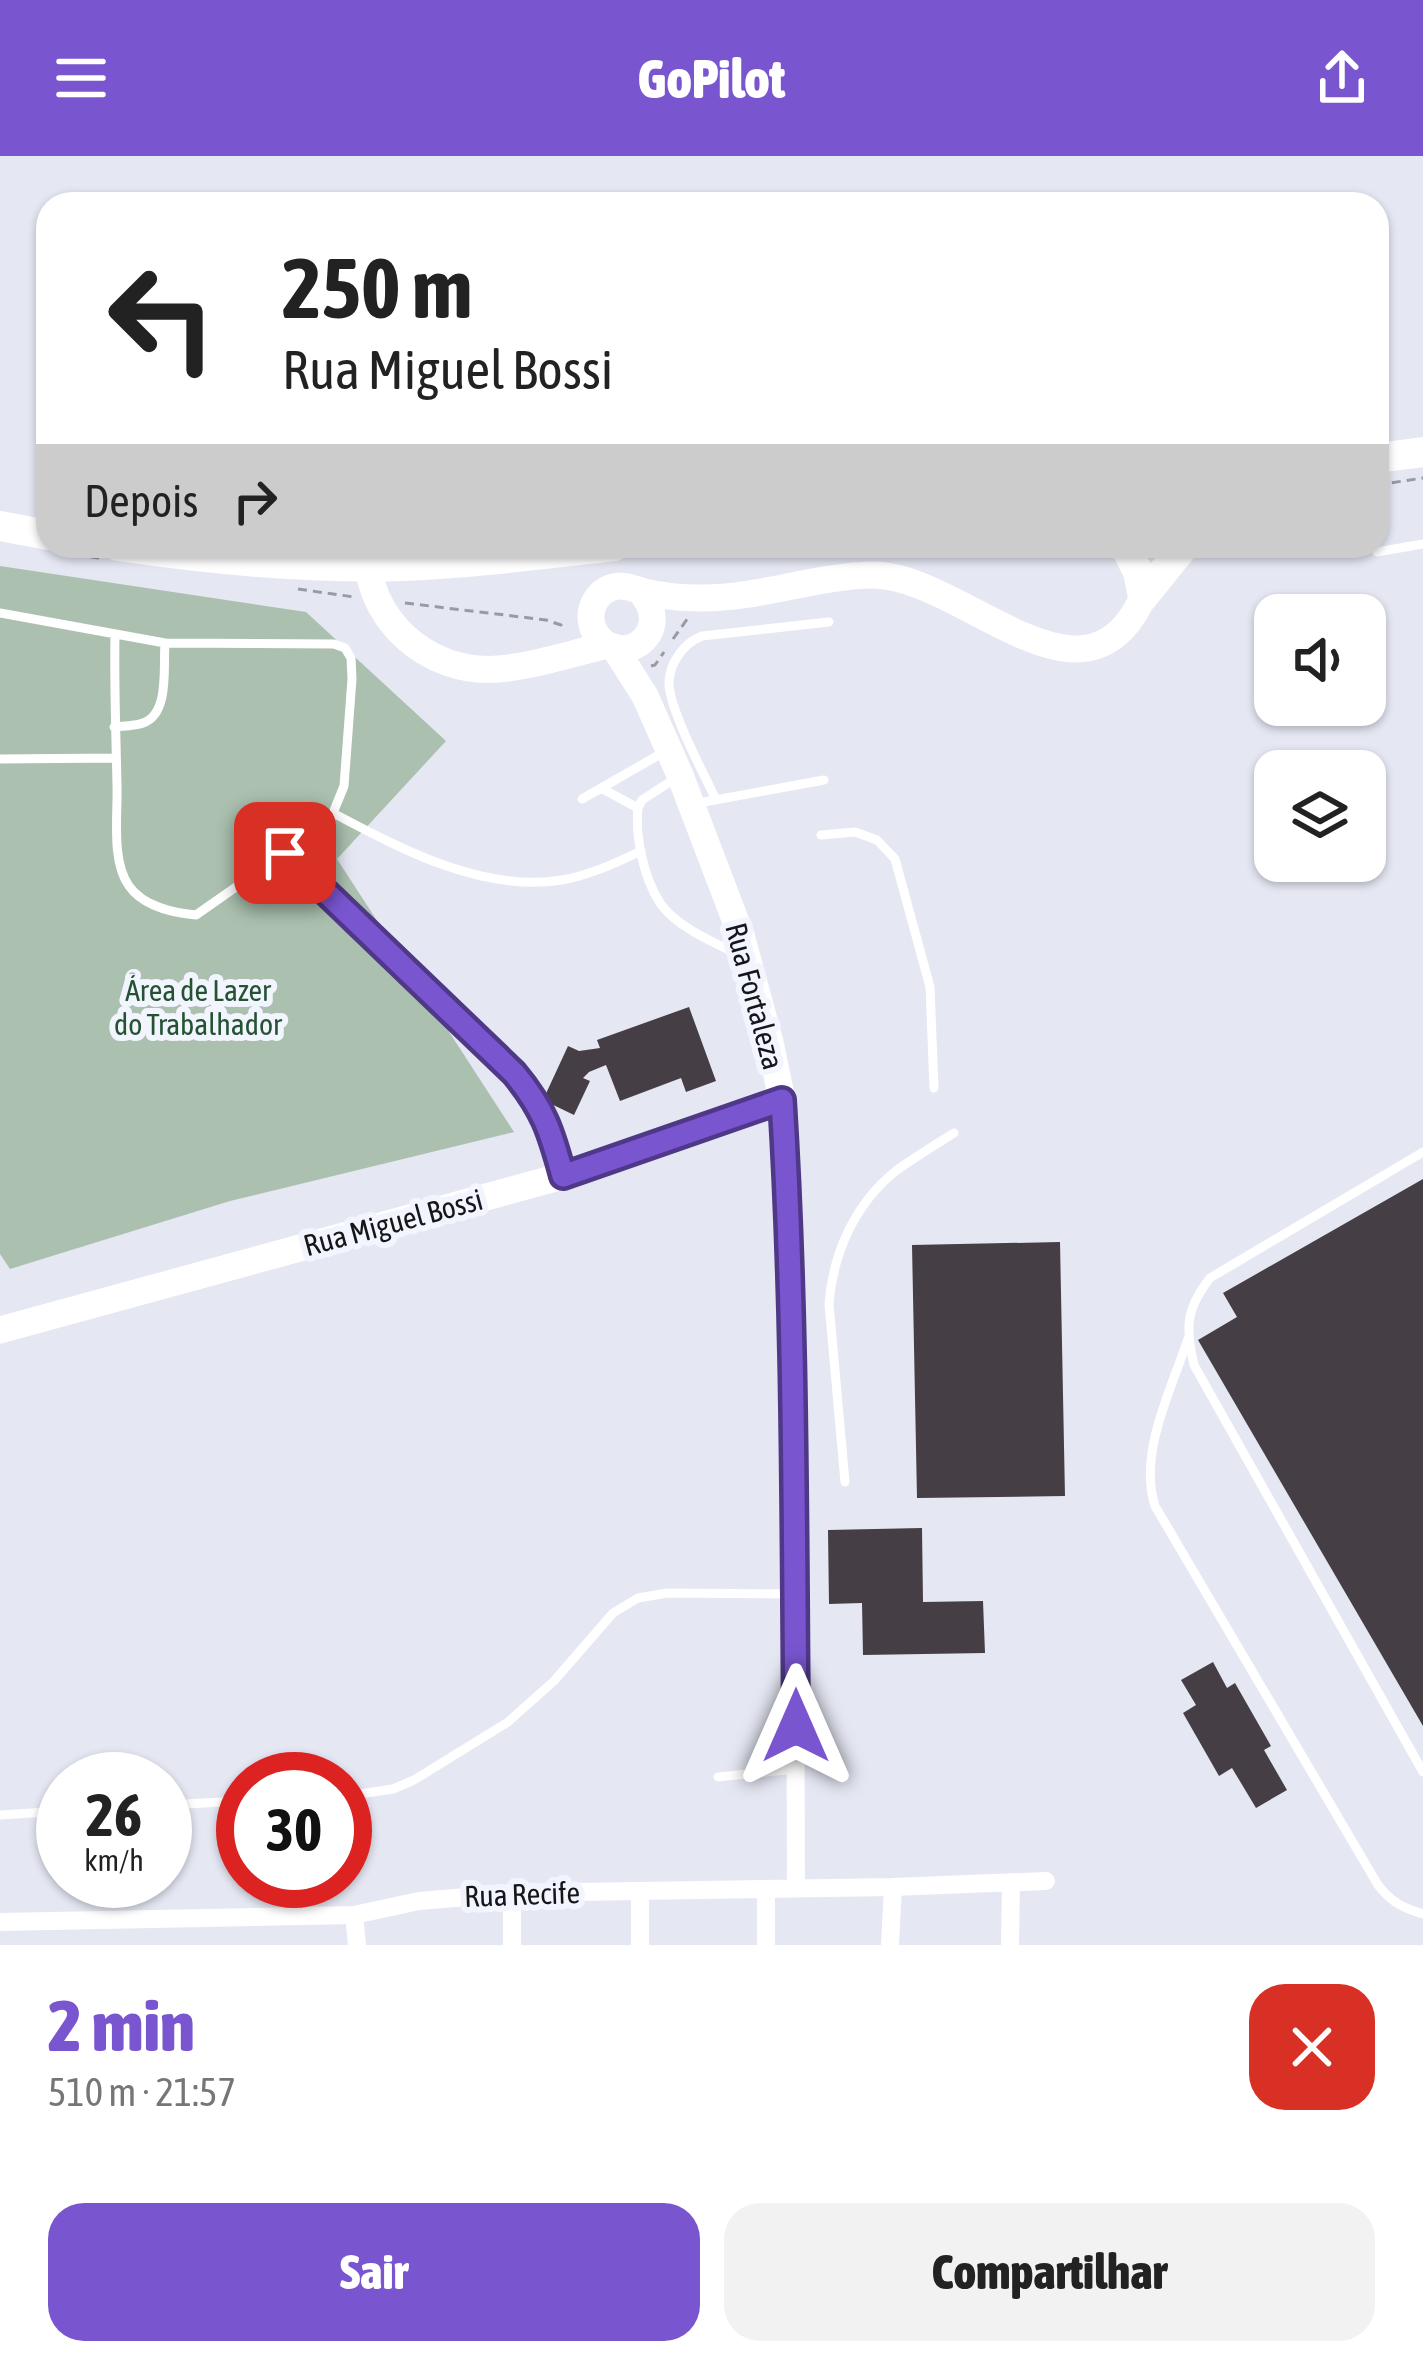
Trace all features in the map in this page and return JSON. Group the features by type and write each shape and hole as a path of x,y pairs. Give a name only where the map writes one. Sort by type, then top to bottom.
{"main road":[{"path":"1389,447 1421,456"},
{"path":"1389,460 1421,456"},
{"path":"0,514 36,520"},
{"path":"0,526 36,533"},
{"path":"198,558 314,566 403,566 511,558"},
{"path":"368,558 376,599 399,634 441,661 465,667 495,670 611,646 627,647 703,598"},
{"path":"1131,558 1142,597"},
{"path":"611,646 593,630 591,616 596,600 609,589 625,586 703,598 874,575 921,584 1039,644 1080,651 1123,631 1142,597 1174,558"},
{"path":"641,592 654,614 649,633"},
{"path":"525,665 591,616"},
{"name":"Rua Fortaleza","path":"645,696 649,633"},
{"name":"Rua Fortaleza","path":"611,646 645,696 675,762 704,802 782,1100"},
{"name":"Rua Miguel Bossi","path":"0,1330 563,1176 782,1100"}],"street":[{"name":"Rua Fortaleza","path":"782,1100 790,1271 796,1888"},
{"name":"Rua Recife","path":"0,1922 354,1915 419,1900 512,1893 1046,1881"},
{"path":"1010,1882 1010,1945"},
{"path":"890,1945 893,1887"},
{"path":"766,1889 766,1945"},
{"path":"640,1891 640,1945"},
{"path":"512,1893 512,1945"},
{"path":"354,1915 357,1945"}],"lane":[{"path":"1389,550 1423,544"},
{"path":"0,613 165,644 334,644 345,648 352,668 344,786 333,812 327,822 196,915 138,897 125,882 119,856 115,635"},
{"path":"824,780 704,802 671,698 669,676 693,639 829,622"},
{"path":"114,727 145,723 155,715 161,701 165,644"},
{"path":"0,759 116,758"},
{"path":"582,799 675,762"},
{"path":"675,762 638,808 641,851 662,906 702,938 747,958"},
{"path":"601,788 638,808"},
{"path":"333,812 461,871 514,881 562,880 641,851"},
{"path":"820,835 855,832 878,840 896,859 930,987 934,1088"},
{"path":"285,853 514,1073 549,1127 563,1176"},
{"path":"845,1482 829,1304 838,1251 852,1222 895,1172 954,1133"},
{"path":"1423,1152 1210,1278 1188,1318 1194,1365 1423,1772"},
{"path":"1188,1339 1148,1464 1148,1487 1155,1507 1378,1885 1389,1900 1423,1914"},
{"path":"372,1792 414,1780 508,1722 554,1681 614,1613 638,1598 667,1593 795,1594"},
{"path":"718,1777 796,1769"},
{"path":"0,1815 36,1813"}],"path":[{"path":"1389,476 1421,456"}],"green space":[{"name":"Área de Lazer do Trabalhador","path":"0,566 306,612 446,741 337,859 514,1132 230,1201 10,1269 0,1254"}],"building":[{"path":"689,1007 716,1081 686,1092 681,1078 620,1101 606,1065 583,1078 590,1081 574,1115 543,1100 568,1046 579,1051 600,1048 597,1040"},
{"path":"1423,1179 1423,1726 1198,1340 1237,1317 1223,1293"},
{"path":"1060,1242 1065,1496 917,1498 912,1245"},
{"path":"922,1528 923,1602 983,1601 985,1653 863,1655 862,1603 829,1604 828,1530"},
{"path":"1213,1662 1227,1688 1235,1683 1271,1746 1264,1750 1287,1790 1256,1808 1232,1768 1219,1776 1183,1713 1196,1705 1181,1680"}],"route":[{"path":"285,853 514,1073 549,1127 563,1176 782,1100 794,1449 796,1726"}]}
